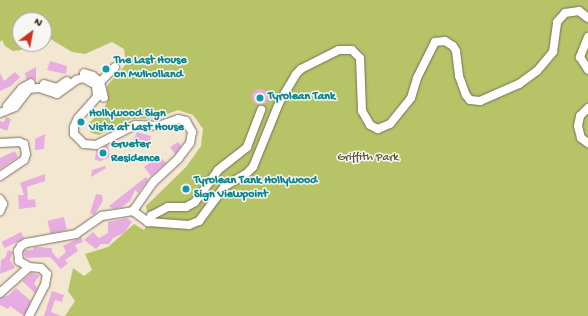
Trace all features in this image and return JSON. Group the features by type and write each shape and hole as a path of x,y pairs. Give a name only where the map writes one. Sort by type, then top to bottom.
{"street":[{"path":"133,211 148,222 189,225 199,222 225,186 252,167 280,101 296,74 301,68 336,51 347,49 360,58 362,111 370,125 378,129 388,126 411,98 429,52 436,42 445,41 453,46 457,54 458,76 466,95 473,101 480,101 516,86 537,70 553,52 557,22 565,13 579,11 588,18"},
{"path":"588,37 580,57 588,70"},
{"path":"100,82 115,68"},
{"path":"0,108 11,104 22,88 28,83 37,82 57,88 73,76 84,73 93,76 100,82 104,98"},
{"path":"0,113 15,106 29,89 39,88 56,94 76,80 83,78 96,86 97,97 76,122 74,134 84,144 96,145 135,125 158,126 178,119 186,121 192,132 190,143 178,160 154,181 133,211 98,217 80,232 72,235 26,243 18,251 17,255 23,265 41,268 47,274 45,285 30,316"},
{"path":"588,108 580,116 578,126 581,138 588,143"},
{"path":"148,222 154,214 168,207 186,207 195,202 218,170 247,147 260,110"},
{"path":"0,143 24,144 26,154 24,160 0,176"},
{"path":"0,199 3,204 0,212"},
{"path":"0,293 29,267"}],"green space":[{"name":"Griffith Park","path":"0,0 588,0 588,316 65,316 75,301 68,291 73,268 84,276 92,270 85,254 108,247 134,224 144,230 153,215 147,212 146,206 186,167 201,146 203,129 193,115 178,110 157,118 131,119 99,135 91,133 89,129 90,122 103,110 108,100 107,86 126,64 124,49 112,42 85,54 72,52 52,40 52,12 12,12 12,50 5,46 2,40 0,42"}],"building":[{"path":"50,61 67,66 66,74 47,70"},
{"path":"36,67 36,80 31,78 26,79 25,73"},
{"path":"15,72 20,77 11,86 0,91 0,73 4,81"},
{"name":"Tyrolean Tank","path":"260,89 266,91 268,97 266,103 260,105 254,103 252,97 254,91"},
{"path":"6,117 11,119 7,131 0,128 0,121 4,122"},
{"path":"137,132 151,136 148,148 145,144 133,140"},
{"path":"45,134 44,149 35,150 35,139"},
{"path":"178,142 181,146 175,154 170,147"},
{"name":"Grueter Residence","path":"108,145 110,157 101,161 95,160 96,150"},
{"path":"15,151 18,157 0,169 0,158"},
{"path":"159,156 166,163 151,176 144,167"},
{"path":"105,166 106,168 91,177 92,170"},
{"path":"45,174 45,181 27,187 28,200 35,199 36,207 19,209 18,195 24,195 20,183"},
{"path":"146,177 148,180 138,193 135,190 130,201 122,207 114,209 109,206"},
{"path":"96,194 102,195 103,201 94,215 90,213"},
{"path":"64,217 67,230 50,233 47,221"},
{"path":"127,218 132,222 124,233 113,238 109,244 101,244 96,249 84,240 93,232 99,238 108,233 108,222"},
{"path":"21,232 24,238 5,248 1,242"},
{"path":"81,237 83,242 75,245 78,251 65,260 68,263 61,269 50,257 27,258 24,255 25,250 33,250 34,247 52,248 52,252 58,259 66,252 63,246"},
{"path":"8,250 13,252 10,260 15,268 0,274 1,260 5,258"},
{"path":"31,273 40,275 34,283 37,288 35,293 22,281"},
{"path":"16,288 31,301 24,316 10,306 8,309 0,305 0,298 9,295"},
{"path":"52,291 64,295 62,302 55,300 51,312 61,316 44,316"}],"place":[{"name":"The Last House on Mulholland","path":"106,69"},
{"name":"Tyrolean Tank","path":"260,98"},
{"name":"Hollywood Sign Vista at Last House","path":"81,122"},
{"name":"Grueter Residence","path":"103,153"},
{"name":"Tyrolean Tank Hollywood Sign Viewpoint","path":"186,189"}]}
